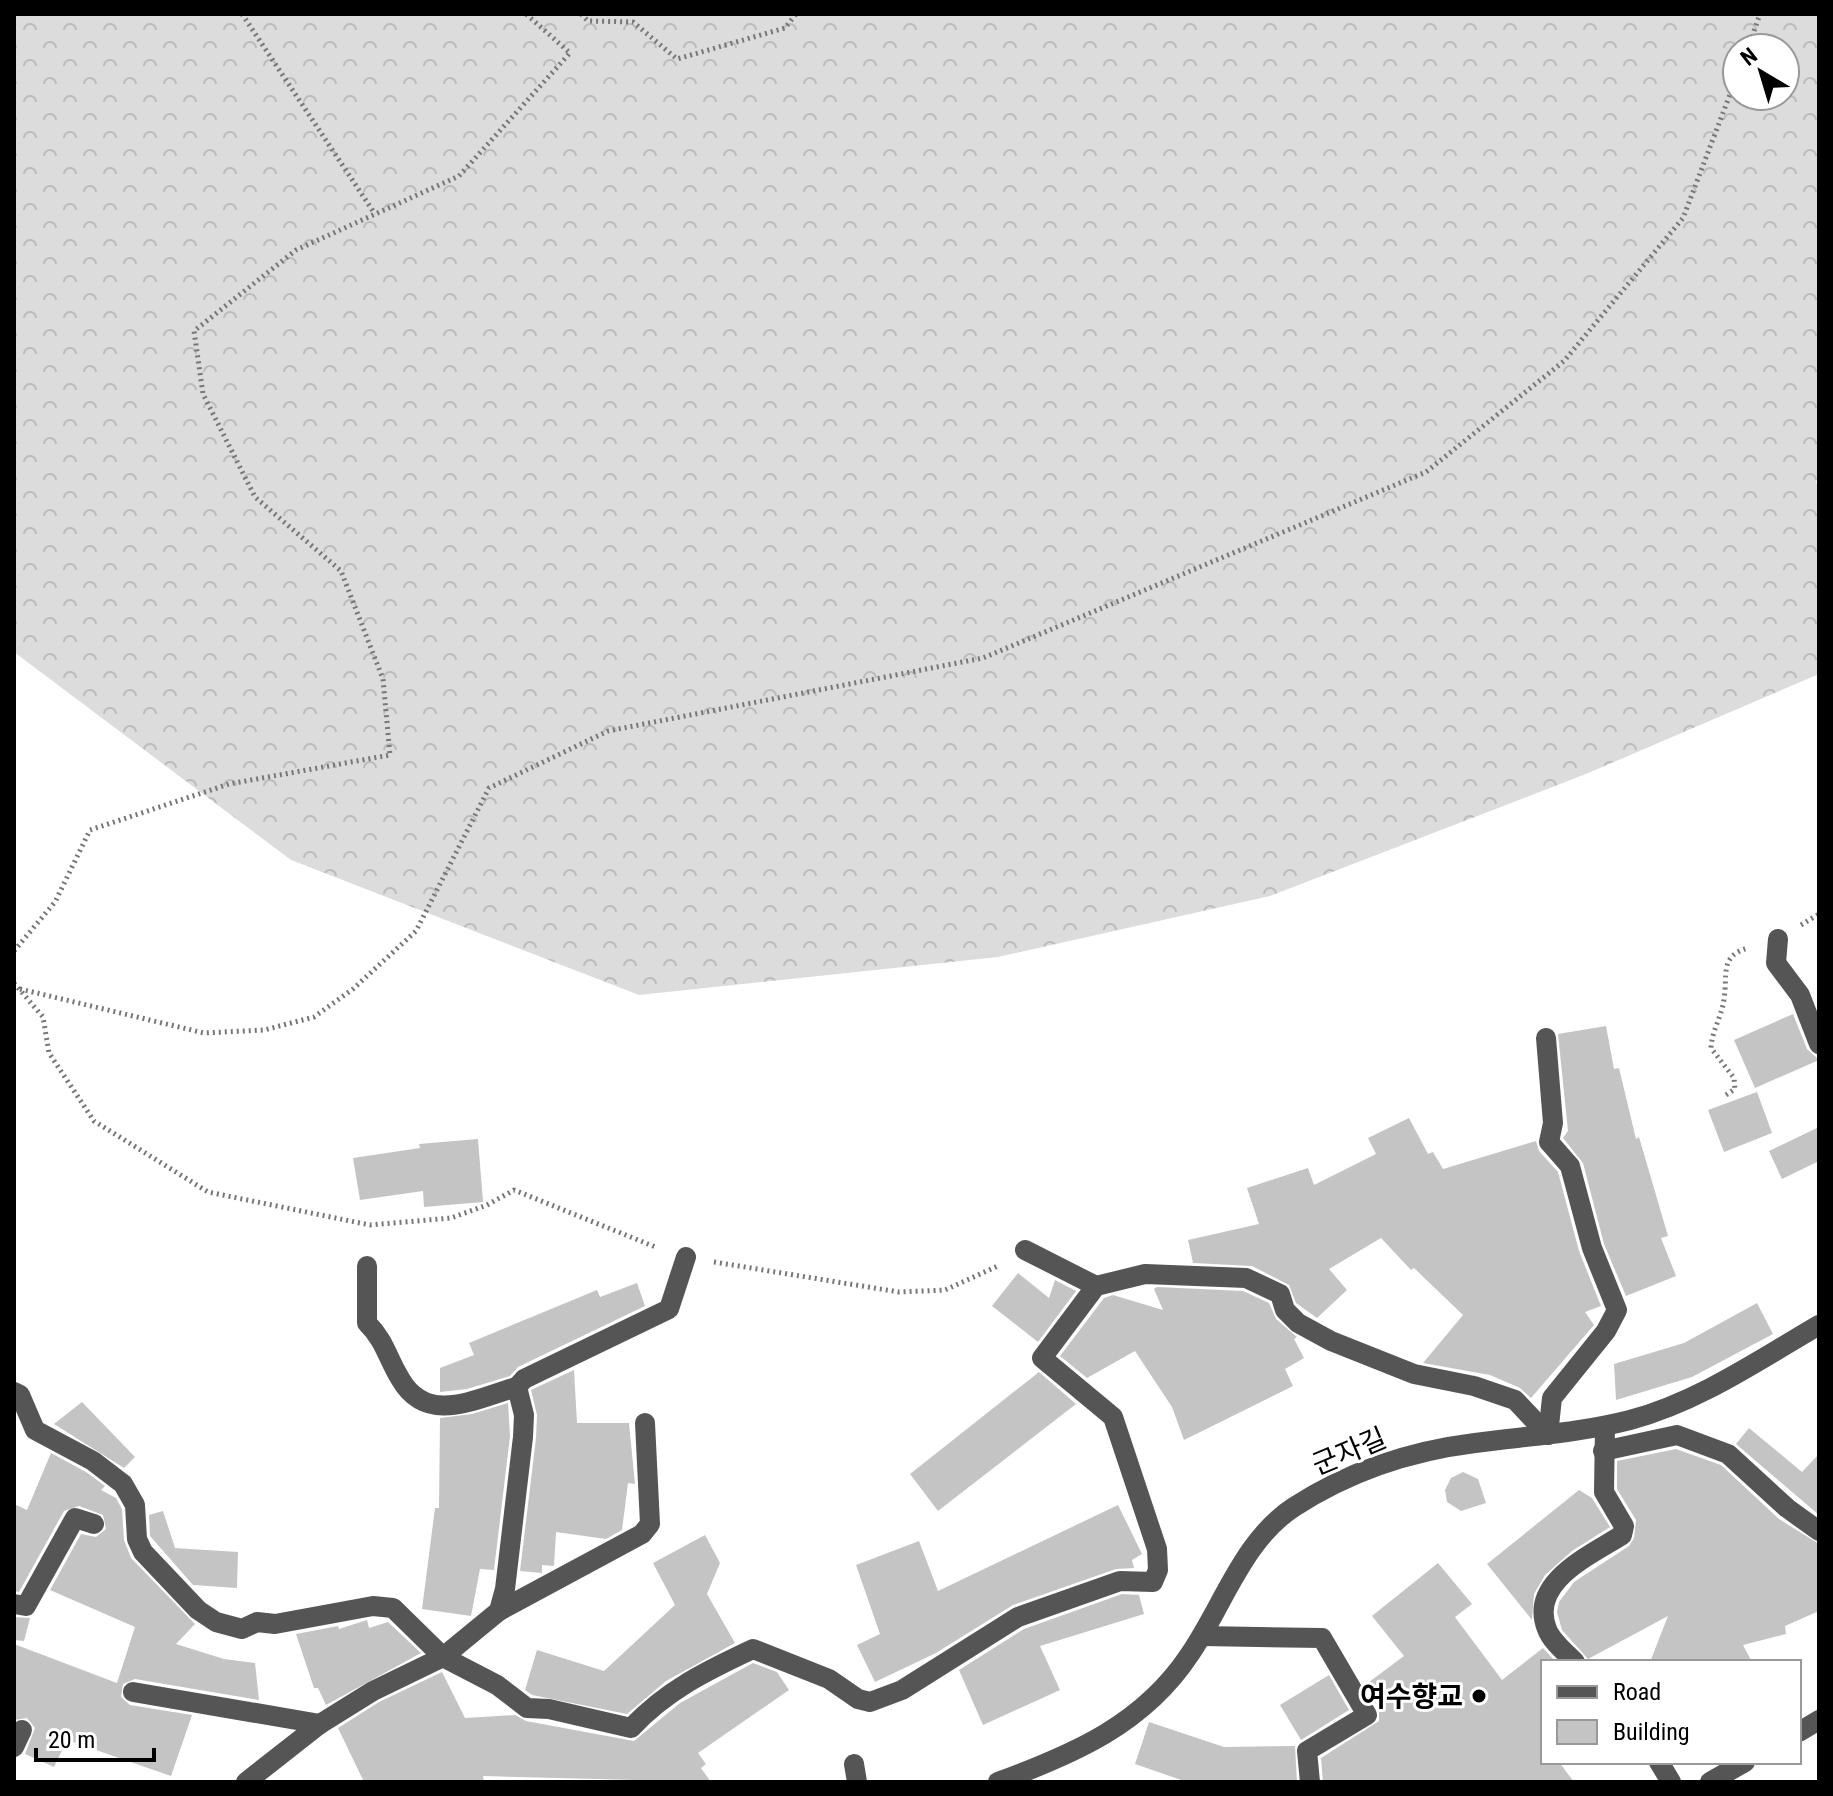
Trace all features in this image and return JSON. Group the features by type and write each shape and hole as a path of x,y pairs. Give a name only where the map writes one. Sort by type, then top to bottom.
{"street":[{"path":"1778,939 1776,963 1800,995 1819,1044"},
{"path":"1546,1038 1553,1123 1549,1142 1570,1166 1588,1235 1617,1310 1606,1331 1552,1398 1548,1435"},
{"path":"1025,1250 1096,1286"},
{"path":"367,1266 367,1323 383,1339 401,1382 421,1402 439,1408 517,1387 524,1379 669,1309 686,1257"},
{"path":"14,1392 20,1395 35,1430 93,1461 123,1484 135,1505 137,1539 143,1552 198,1610 216,1622 242,1629 257,1622 275,1624 373,1606 393,1608 443,1657 497,1685 527,1708 549,1709 631,1728 657,1700 690,1678 753,1649 829,1679 858,1699 870,1702 902,1690 1018,1617 1120,1581 1153,1582 1158,1570 1157,1549 1113,1417 1042,1358 1096,1286 1145,1274 1246,1278 1280,1294 1285,1310 1298,1323 1320,1335 1414,1374 1474,1386 1515,1400 1548,1435"},
{"name":"군자길","path":"998,1782 1059,1759 1124,1724 1165,1687 1202,1636 1256,1543 1293,1507 1382,1464 1473,1443 1605,1426 1665,1409 1698,1394 1819,1325"},
{"path":"499,1611 505,1589 523,1437 524,1415 517,1387"},
{"path":"246,1782 320,1724 373,1691 443,1657 499,1611 642,1534 650,1524 645,1423"},
{"path":"1573,1660 1547,1629 1545,1603 1557,1577 1622,1535 1624,1526 1604,1492 1605,1426"},
{"path":"1603,1451 1677,1435 1728,1454 1787,1508 1819,1531"},
{"path":"14,1604 26,1606 75,1518 94,1524"},
{"path":"1202,1636 1322,1638 1367,1715 1307,1751 1310,1782"},
{"path":"133,1692 320,1724"},
{"path":"1801,1731 1819,1720"},
{"path":"1660,1764 1671,1782"},
{"path":"1710,1782 1742,1764"}],"path":[{"path":"242,14 375,214"},
{"path":"14,951 55,902 90,830 229,784 390,755 383,679 341,571 255,497 203,394 194,331 296,250 459,176 570,53 526,14"},
{"path":"581,14 588,21 633,22 677,59 785,28 796,14"},
{"path":"20,989 204,1033 264,1030 314,1017 353,989 416,931 489,788 608,731 983,658 1426,472 1564,361 1683,218 1723,112"},
{"path":"1726,1095 1735,1089 1734,1078 1711,1048 1724,1000 1724,968 1729,958 1738,951 1778,939"},
{"path":"14,983 43,1017 49,1053 94,1121 208,1192 370,1225 451,1218 487,1205 514,1190 686,1257 899,1292 945,1290 990,1271 1025,1250"}],"green space":[{"path":"14,14 1819,14 1819,475 1816,482 1819,489 1819,674 1586,774 1270,896 998,957 639,995 291,860 14,652"}],"building":[{"path":"1793,1014 1807,1049 1819,1060 1755,1088 1734,1040"},
{"path":"1606,1026 1614,1069 1619,1068 1636,1139 1639,1137 1668,1236 1661,1238 1676,1276 1626,1296 1604,1244 1583,1163 1563,1138 1568,1131 1558,1034"},
{"path":"1757,1092 1772,1133 1724,1152 1708,1110"},
{"path":"1409,1118 1428,1154 1433,1152 1443,1169 1536,1141 1539,1151 1558,1172 1579,1251 1601,1306 1585,1312 1594,1325 1531,1398 1520,1388 1490,1375 1423,1363 1463,1315 1414,1268 1411,1270 1381,1238 1329,1269 1347,1290 1317,1318 1296,1303 1289,1285 1252,1266 1193,1263 1188,1240 1259,1224 1247,1188 1308,1168 1314,1185 1376,1154 1368,1138"},
{"path":"1819,1127 1819,1161 1782,1179 1769,1151"},
{"path":"478,1139 483,1202 424,1207 423,1191 360,1200 353,1158 420,1148 419,1144"},
{"path":"1018,1273 1049,1298 1055,1280 1076,1291 1038,1342 992,1306"},
{"path":"637,1283 645,1306 518,1367 510,1376 467,1389 440,1392 440,1368 474,1355 469,1343 597,1290 600,1297"},
{"path":"1154,1289 1243,1291 1269,1303 1276,1319 1297,1337 1294,1339 1304,1358 1285,1369 1293,1386 1184,1440 1172,1407 1135,1351 1087,1378 1060,1356 1104,1298 1113,1295 1163,1310"},
{"path":"1757,1303 1773,1334 1692,1377 1616,1400 1614,1364 1684,1343"},
{"path":"574,1370 577,1423 629,1423 635,1484 628,1483 622,1530 606,1539 556,1532 554,1566 542,1565 542,1573 520,1571 536,1438 537,1415 531,1390"},
{"path":"1039,1372 1076,1404 938,1511 910,1474"},
{"path":"82,1402 135,1457 124,1468 54,1424"},
{"path":"508,1403 510,1436 494,1570 480,1569 471,1616 422,1609 435,1508 439,1508 440,1418 472,1414"},
{"path":"1749,1428 1802,1472 1819,1454 1819,1515 1736,1444"},
{"path":"1676,1449 1721,1465 1779,1519 1819,1544 1819,1611 1785,1626 1786,1634 1743,1645 1751,1660 1651,1660 1668,1616 1588,1659 1562,1630 1557,1612 1559,1602 1574,1582 1629,1546 1634,1538 1636,1520 1617,1489 1617,1461"},
{"path":"51,1453 86,1472 105,1486 101,1490 116,1498 122,1509 124,1540 131,1558 195,1624 176,1644 224,1659 255,1663 259,1700 135,1679 123,1684 121,1697 130,1705 192,1715 171,1776 67,1740 54,1767 25,1754 35,1728 27,1718 14,1720 14,1644 117,1683 135,1627 50,1590 81,1534 96,1537 106,1529 103,1515 79,1506 64,1511 19,1592 14,1591 14,1504 27,1510"},
{"path":"1463,1472 1478,1479 1486,1503 1461,1511 1447,1502 1445,1490 1451,1478"},
{"path":"1579,1490 1592,1498 1610,1527 1572,1551 1545,1575 1534,1594 1532,1620 1487,1564"},
{"path":"1118,1505 1142,1554 1132,1560 1134,1568 1116,1569 1013,1605 936,1653 875,1682 857,1645 880,1634 856,1565 919,1541 938,1591"},
{"path":"163,1511 175,1548 238,1552 237,1588 193,1585 150,1536 149,1515"},
{"path":"705,1535 720,1563 707,1594 735,1643 666,1681 627,1714 532,1695 525,1690 537,1650 604,1671 675,1605 653,1563"},
{"path":"1438,1563 1472,1604 1455,1617 1502,1680 1543,1648 1554,1660 1541,1660 1541,1764 1560,1764 1574,1782 1323,1782 1321,1758 1379,1721 1379,1709 1365,1685 1404,1656 1372,1616"},
{"path":"1122,1594 1139,1595 1144,1614 1040,1646 1060,1690 983,1725 959,1670 1024,1629"},
{"path":"14,1617 30,1618 24,1641 14,1640"},
{"path":"367,1620 369,1628 388,1622 421,1653 326,1705 318,1688 314,1688 296,1634 338,1626 339,1629"},
{"path":"753,1663 777,1672 789,1690 698,1753 706,1764 701,1768 711,1782 483,1776 484,1782 364,1782 338,1728 379,1702 442,1672 465,1718 515,1715 526,1721 634,1741 680,1703"},
{"path":"1329,1675 1349,1710 1301,1740 1280,1705"},
{"path":"1149,1722 1224,1747 1295,1746 1297,1782 1187,1782 1135,1764"}],"place":[{"name":"여수향교","path":"1479,1696"}]}
